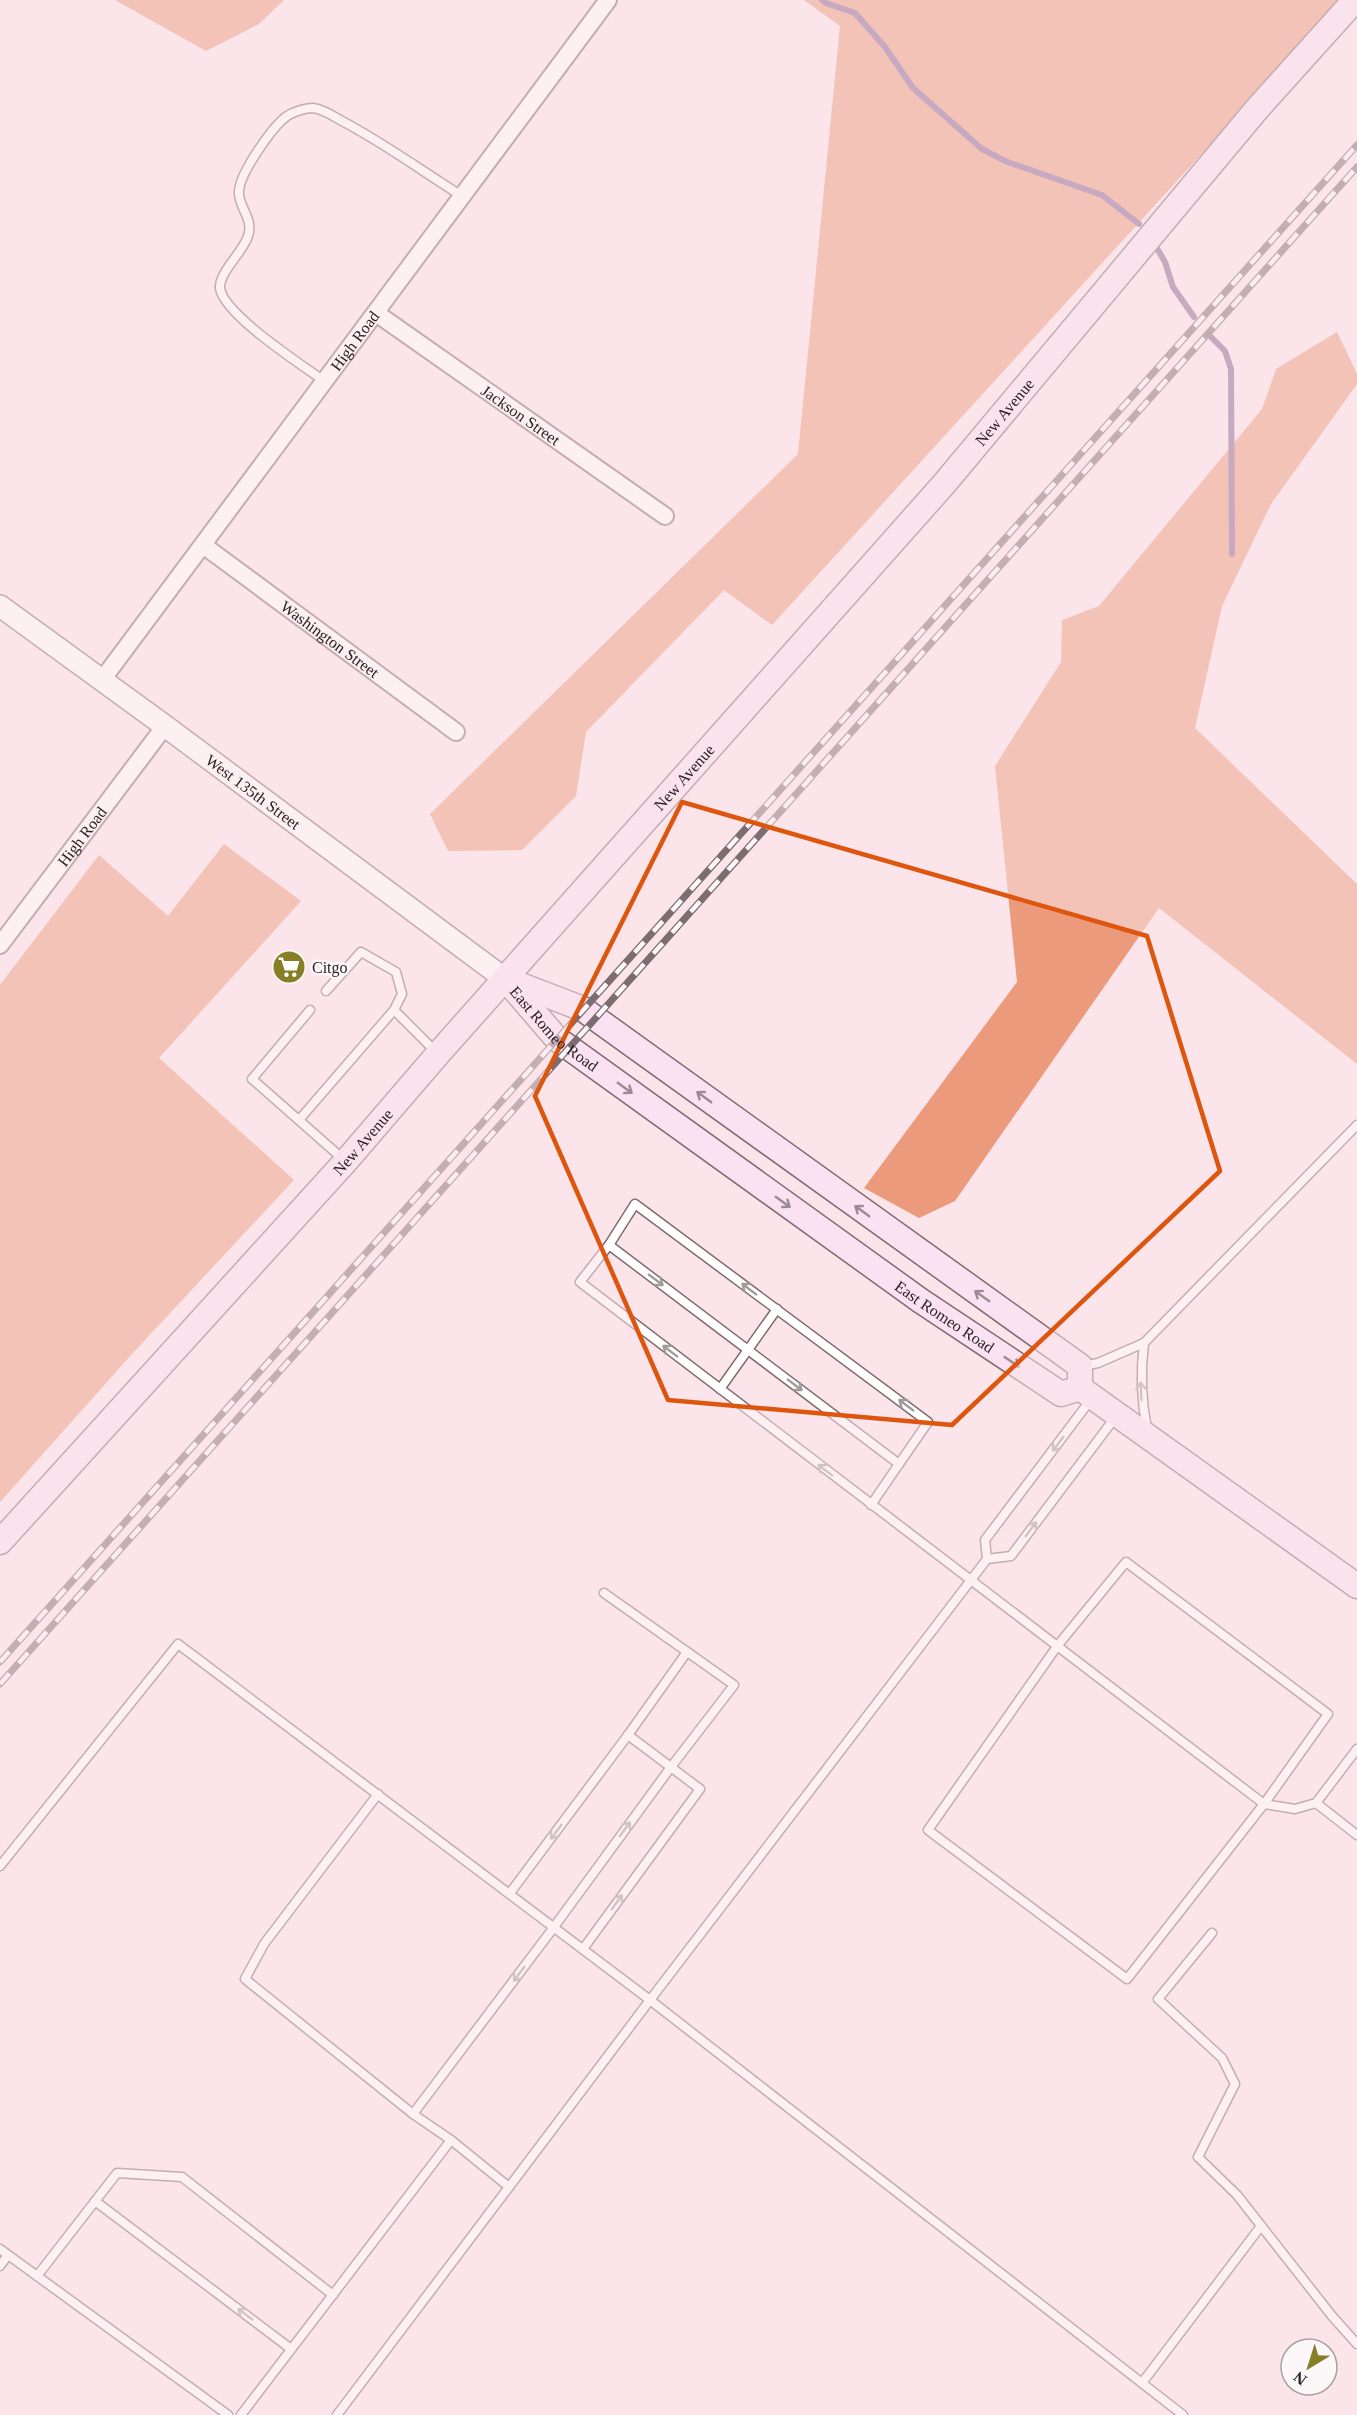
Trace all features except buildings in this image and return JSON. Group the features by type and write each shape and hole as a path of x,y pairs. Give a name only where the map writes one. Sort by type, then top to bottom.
{"main road":[{"name":"New Avenue","path":"0,1542 346,1161 438,1054 944,484 1257,109 1355,0"},
{"name":"East Romeo Road","path":"505,979 557,1039 921,1301 1060,1394 1084,1384"},
{"name":"East Romeo Road","path":"505,979 583,1010 1084,1384 1117,1415 1357,1586"}],"street":[{"name":"High Road","path":"102,680 608,0"},
{"name":"Jackson Street","path":"376,313 665,516"},
{"name":"Washington Street","path":"203,545 456,732"},
{"name":"West 135th Street","path":"0,606 505,979"},
{"name":"High Road","path":"0,945 165,726"}],"lane":[{"path":"324,381 247,324 229,305 220,288 222,279 248,238 250,227 239,193 243,177 276,126 288,115 300,110 313,108 327,113 368,135 462,196"},
{"path":"299,1120 394,1010 402,994 396,972 361,952 326,991"},
{"path":"310,1010 252,1079 346,1161"},
{"path":"394,1010 438,1054"},
{"path":"987,1559 985,1540 1098,1363 1143,1343 1357,1125"},
{"path":"872,1505 928,1422 635,1204 609,1245 580,1282 970,1580 1058,1645 1264,1804 1295,1809 1316,1803 1357,1749"},
{"path":"609,1245 899,1464"},
{"path":"720,1389 777,1309"},
{"path":"1143,1343 1140,1375 1141,1402 1149,1437"},
{"path":"337,2415 970,1580 987,1559 1011,1556 1117,1415"},
{"path":"1126,1562 1328,1714 1264,1804 1127,1979 928,1830 1058,1645 1126,1562"},
{"path":"412,2114 734,1685 604,1593"},
{"path":"0,1866 178,1644 650,2000 1183,2415"},
{"path":"510,1893 687,1652"},
{"path":"583,1949 700,1789 628,1735"},
{"path":"378,1794 264,1944 245,1979 412,2114 451,2140 508,2187"},
{"path":"1316,1803 1357,1835"},
{"path":"1212,1933 1158,1999 1222,2058 1235,2084 1198,2157 1238,2195 1332,2316 1357,2344"},
{"path":"241,2415 451,2140"},
{"path":"37,2276 117,2173 182,2177 333,2295"},
{"path":"95,2200 291,2349"},
{"path":"1142,2383 1261,2226"},
{"path":"0,2249 228,2415"},
{"path":"0,2266 8,2255"}],"highlighted area":[{"path":"682,802 1147,936 1220,1171 952,1425 668,1400 535,1096"}],"shaded area":[{"path":"115,0 284,0 259,24 206,51"},
{"path":"804,0 1342,0 772,625 724,590 586,732 576,796 522,850 448,851 430,814 798,454 840,26"},
{"path":"1337,332 1357,374 1357,384 1271,504 1222,606 1195,728 1357,884 1357,1064 1159,908 955,1201 919,1218 864,1188 1017,982 995,766 1061,662 1062,620 1099,606 1262,409 1276,369"},
{"path":"224,844 301,901 159,1058 294,1180 131,1355 0,1502 0,985 99,855 168,916"}],"waterway":[{"path":"822,0 855,13 885,47 913,88 982,149 1005,161 1102,195 1139,224"},
{"path":"1155,245 1165,262 1173,287 1194,317"},
{"path":"1211,337 1225,351 1231,369 1232,554"}],"railway":[{"path":"0,1662 1357,145"},
{"path":"0,1684 1357,167"}],"place":[{"name":"Citgo","path":"289,967"}]}
